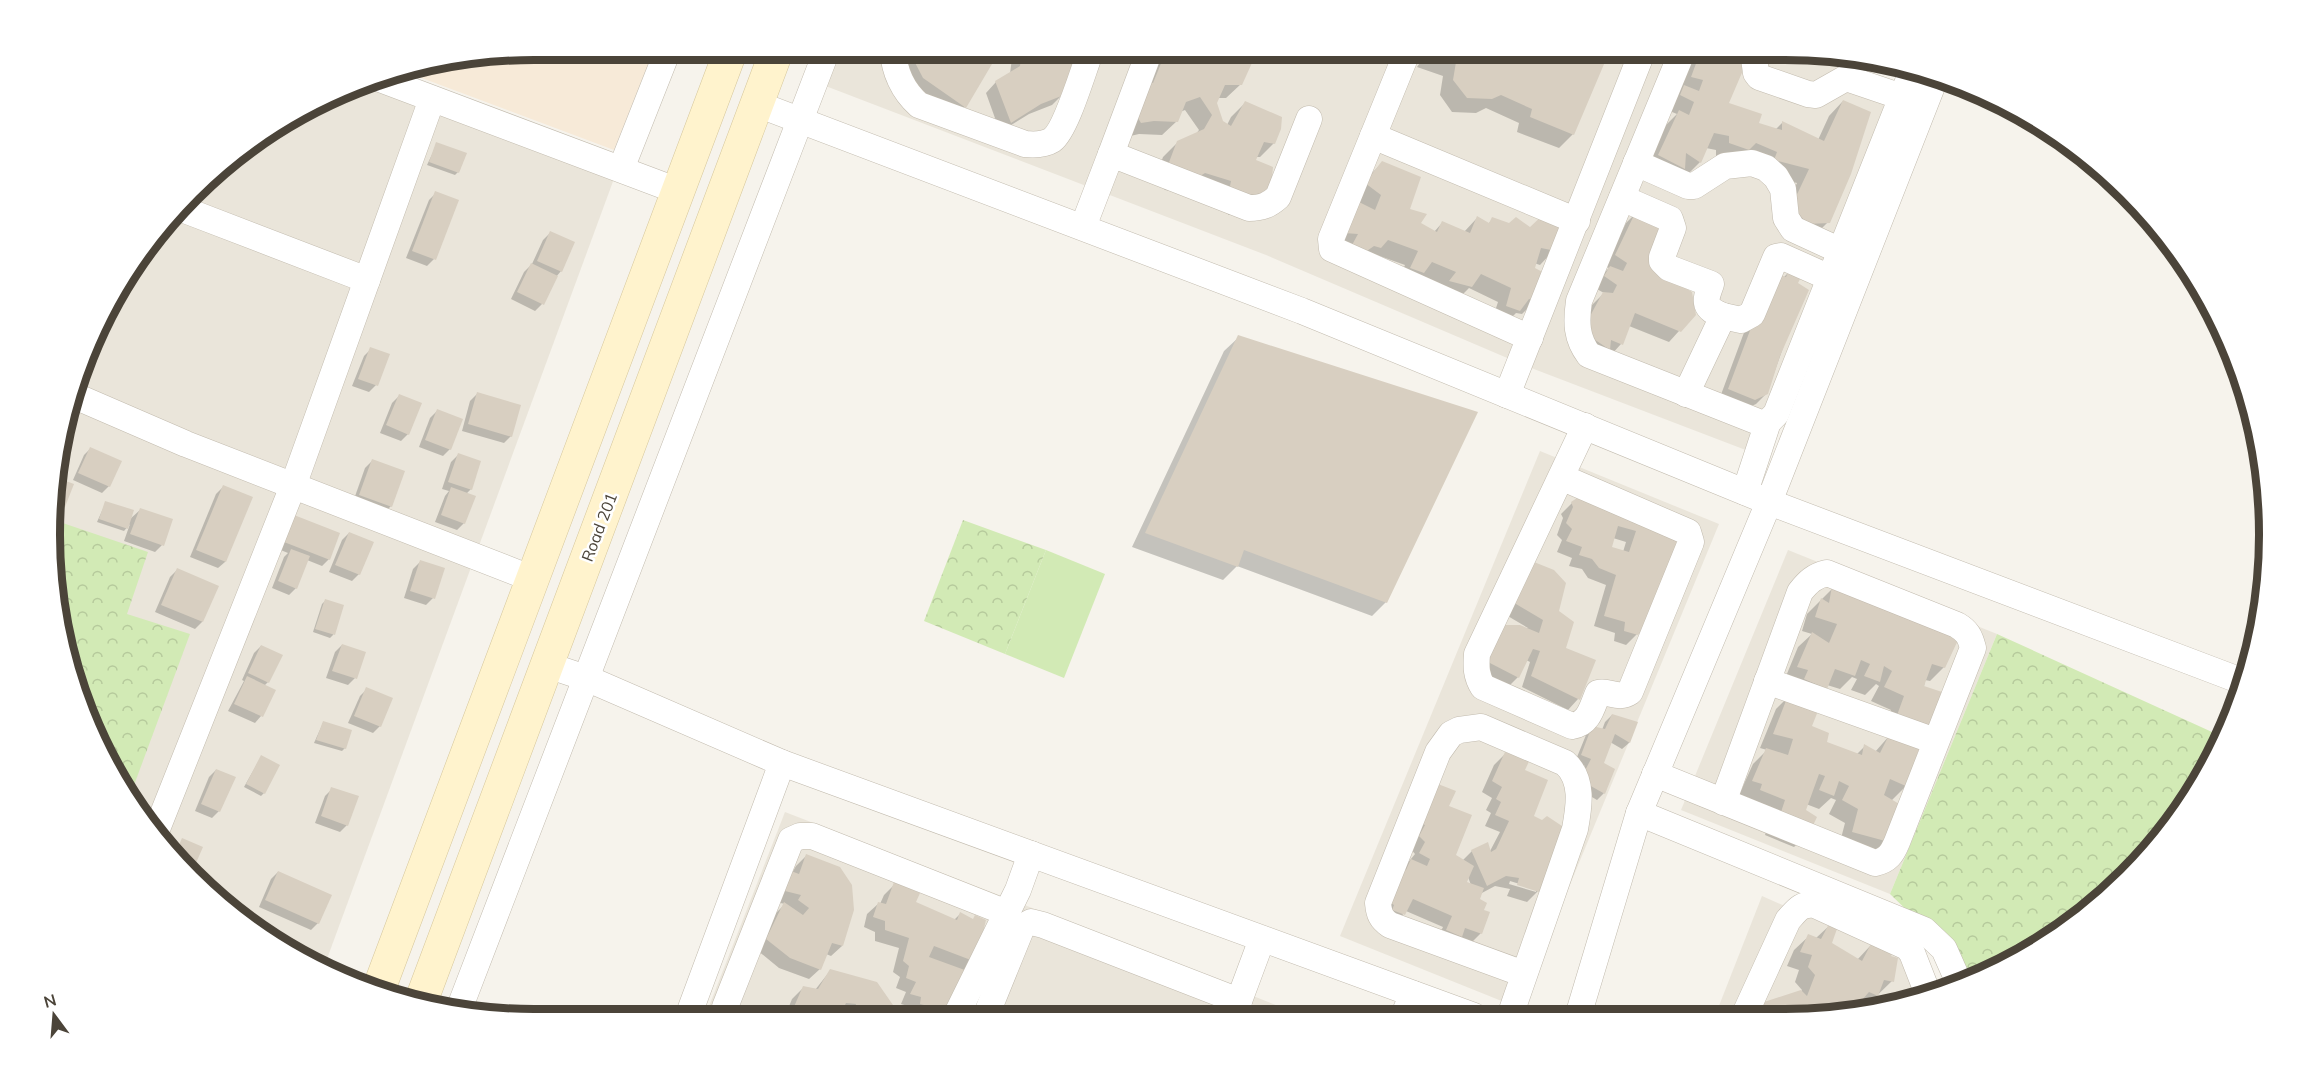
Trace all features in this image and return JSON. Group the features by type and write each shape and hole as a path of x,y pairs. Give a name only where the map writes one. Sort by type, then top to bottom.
{"main road":[{"path":"381,984 727,60"},
{"name":"Road 201","path":"423,996 773,60"}],"street":[{"path":"621,169 664,60"},
{"path":"461,1003 823,60"},
{"path":"893,60 901,83 920,105 1025,144 1038,145 1054,139 1064,124 1087,60"},
{"path":"1083,227 1146,60"},
{"path":"1404,60 1331,239 1332,249 1530,338"},
{"path":"1507,395 1639,60"},
{"path":"1679,60 1579,302 1576,322 1578,335 1582,346 1590,355 1753,421 1768,422"},
{"path":"1754,60 1756,73 1759,76 1808,94 1816,95 1846,78 1902,97"},
{"path":"1744,492 1768,422 1776,414 1910,77"},
{"path":"390,83 678,191"},
{"path":"1580,1009 1639,813 1769,502 1933,84"},
{"path":"159,824 293,486 432,99"},
{"path":"757,104 1302,311 1769,502 2236,679"},
{"path":"1111,154 1249,208 1259,208 1269,205 1278,197 1309,119"},
{"path":"1373,136 1577,221"},
{"path":"1636,163 1688,186 1694,186 1725,166 1752,163 1766,168 1776,177 1783,189 1786,218 1793,229 1841,251"},
{"path":"1622,198 1670,219 1673,228 1662,261 1669,268 1711,284 1706,296 1707,306 1723,316 1742,320 1752,314 1776,257 1781,256 1830,278"},
{"path":"188,211 368,280"},
{"path":"1686,394 1723,316"},
{"path":"80,398 186,444 533,579"},
{"path":"1561,477 1688,532 1690,542 1630,692 1618,696 1598,693 1586,719 1580,725 1572,726 1483,687 1477,677 1476,666 1477,654 1561,477 1586,426"},
{"path":"1655,774 1723,802 1875,863 1882,861 1891,856 1972,648 1966,631 1957,625 1827,573 1818,575 1808,582 1800,592 1723,802"},
{"path":"547,664 586,678 782,763 1262,939 1408,1005 1430,1009"},
{"path":"1767,681 1935,741"},
{"path":"1512,1009 1575,829 1579,789 1570,768 1565,763 1480,727 1459,730 1451,734 1437,752 1378,903 1379,913 1390,925 1524,974"},
{"path":"691,1009 782,763"},
{"path":"1639,813 1924,930 1944,949 1956,977"},
{"path":"724,1009 791,840 800,836 812,836 1007,913"},
{"path":"959,1009 1007,913 1031,854"},
{"path":"1747,1009 1788,920 1799,907 1806,904 1815,905 1907,947 1912,953 1925,987"},
{"path":"989,1009 1022,927 1031,922 1043,925 1236,1009 1262,939"}],"shaded area":[{"path":"650,60 614,150 415,75 442,69 503,61"},
{"path":"832,60 1784,60 1844,64 1910,90 1764,457 1526,366 1266,255 823,85"},
{"path":"380,86 615,176 326,961 271,929 246,911 199,870 158,823 140,798 124,772 96,716 85,687 69,627 61,566 61,503 64,473 69,442 85,382 109,325 140,271 158,246 199,199 246,158 271,140 297,124 353,96"},
{"path":"1540,451 1719,524 1519,1008 1340,936"},
{"path":"1788,550 1997,634 1890,894 1681,810"},
{"path":"785,812 1286,1009 708,1009"},
{"path":"1762,896 1899,957 1914,991 1877,1000 1816,1008 1718,1009"}],"green space":[{"path":"963,520 1046,550 1005,654 924,621"},
{"path":"60,522 148,552 127,614 190,634 133,787 96,716 76,657 64,596"},
{"path":"1046,550 1105,574 1064,678 1005,654"},
{"path":"1997,634 2215,733 2179,798 2161,823 2120,870 2073,911 2048,929 1994,960 1964,974 1946,948 1890,894"}],"building":[{"path":"914,60 984,60 992,64 966,108 923,78"},
{"path":"1021,60 1077,60 1064,95 1041,104 1011,123 995,81 1020,66"},
{"path":"1162,60 1253,60 1242,85 1225,85 1217,103 1223,121 1231,126 1245,101 1282,117 1281,129 1275,144 1264,142 1256,160 1273,167 1270,199 1229,191 1231,181 1205,173 1197,178 1168,165 1177,141 1204,129 1212,115 1200,97 1186,102 1178,122 1141,123 1130,105 1140,80 1153,83"},
{"path":"1450,60 1606,60 1574,135 1530,117 1532,109 1501,95 1492,99 1467,98 1453,80 1456,62"},
{"path":"1697,60 1747,60 1729,103 1762,114 1759,123 1782,130 1782,121 1824,141 1843,100 1871,112 1851,174 1830,223 1807,224 1792,205 1809,169 1774,160 1777,152 1756,143 1749,150 1729,143 1729,136 1714,133 1701,163 1686,153 1685,169 1658,155 1679,110 1689,115 1694,102 1680,95 1684,85 1699,91 1703,80 1691,77"},
{"path":"436,142 467,153 459,173 429,162"},
{"path":"1382,161 1421,177 1410,209 1427,214 1421,223 1437,232 1442,221 1470,233 1477,216 1489,223 1492,217 1509,223 1516,217 1530,227 1545,213 1568,222 1556,251 1541,248 1535,268 1548,275 1537,301 1529,299 1520,311 1506,306 1511,288 1481,274 1472,287 1449,281 1456,272 1432,262 1424,273 1410,268 1418,251 1388,240 1381,248 1374,246 1364,253 1352,245 1358,234 1344,233 1357,201 1375,210 1381,195 1365,183"},
{"path":"435,191 459,200 436,260 412,251"},
{"path":"1636,211 1664,229 1654,268 1692,292 1696,315 1681,332 1635,313 1623,345 1611,340 1610,350 1582,331 1603,292 1613,293 1617,285 1604,276 1610,266 1623,271 1627,263 1615,255"},
{"path":"550,231 575,242 562,272 537,261"},
{"path":"531,263 558,276 544,305 517,292"},
{"path":"1790,268 1803,273 1798,283 1809,290 1780,356 1768,394 1755,400 1728,389 1772,272 1786,277"},
{"path":"1238,335 1478,412 1387,603 1244,550 1238,567 1145,533"},
{"path":"370,347 390,354 378,386 358,379"},
{"path":"477,392 521,405 512,437 468,424"},
{"path":"399,394 422,403 409,435 386,425"},
{"path":"437,409 463,419 451,450 425,440"},
{"path":"90,447 122,461 110,487 78,473"},
{"path":"458,453 481,461 472,490 448,482"},
{"path":"372,459 405,471 392,507 359,495"},
{"path":"63,480 74,484 65,507 61,505"},
{"path":"223,485 253,497 226,562 196,550"},
{"path":"451,487 476,496 465,524 441,515"},
{"path":"1580,496 1680,533 1648,624 1638,635 1624,631 1625,622 1604,616 1616,575 1599,568 1592,559 1579,555 1582,547 1566,541 1572,529 1566,523 1573,507 1571,502","holes":["1618,526 1636,531 1629,552 1612,547"]},
{"path":"105,501 134,510 128,529 99,519"},
{"path":"140,508 173,519 164,546 130,534"},
{"path":"294,515 340,533 330,560 284,542"},
{"path":"349,532 374,542 360,575 335,565"},
{"path":"291,549 310,556 297,589 278,581"},
{"path":"420,560 445,568 435,599 410,591"},
{"path":"1529,560 1554,570 1566,583 1559,611 1574,622 1566,648 1596,660 1580,700 1531,676 1540,651 1533,649 1519,678 1488,662 1502,625 1520,625 1539,633 1543,620 1511,601"},
{"path":"177,568 219,586 203,622 161,605"},
{"path":"1832,586 1959,638 1945,668 1932,664 1924,686 1942,692 1930,730 1896,718 1904,696 1884,687 1892,671 1884,666 1880,682 1864,676 1870,664 1861,660 1855,676 1835,669 1827,689 1804,679 1808,670 1797,667 1812,632 1829,643 1837,624 1815,617 1821,598 1829,603"},
{"path":"325,599 344,605 335,635 315,629"},
{"path":"342,644 366,652 357,679 332,671"},
{"path":"261,645 283,655 269,683 248,673"},
{"path":"247,676 276,690 263,717 234,704"},
{"path":"366,687 393,698 381,727 354,716"},
{"path":"1789,693 1820,706 1812,726 1829,733 1827,742 1862,755 1864,744 1880,753 1890,733 1921,741 1908,787 1890,779 1884,795 1901,805 1889,842 1852,832 1858,809 1842,800 1849,786 1839,781 1834,796 1819,790 1825,776 1819,774 1806,810 1817,817 1809,834 1778,821 1785,800 1760,790 1762,784 1752,781 1766,748 1788,755 1793,739 1773,734"},
{"path":"1612,714 1638,722 1630,743 1615,734 1604,763 1615,769 1605,794 1580,780 1591,759 1581,755 1592,726 1605,729"},
{"path":"323,721 352,730 346,749 316,740"},
{"path":"1518,746 1533,753 1525,770 1548,780 1534,816 1542,820 1547,816 1565,828 1549,873 1539,892 1517,885 1519,878 1506,876 1487,886 1471,850 1488,842 1491,852 1496,849 1509,821 1495,815 1501,802 1496,799 1502,787 1492,781 1505,752 1513,755"},
{"path":"261,755 280,765 265,794 246,784"},
{"path":"216,769 236,777 220,812 201,804"},
{"path":"1438,784 1456,791 1449,806 1472,815 1456,855 1474,866 1467,882 1484,888 1480,899 1487,903 1484,910 1490,912 1482,934 1465,928 1462,937 1446,930 1452,916 1413,899 1405,915 1392,910 1394,905 1386,900 1398,867 1406,870 1411,859 1427,866 1430,859 1419,853 1425,842 1419,836 1425,825 1418,822"},
{"path":"331,787 359,796 348,826 321,816"},
{"path":"182,838 203,847 195,865 178,847"},
{"path":"806,854 840,867 852,885 854,910 843,946 832,943 821,970 790,958 766,939 784,902 803,915 809,908 798,900 801,895 785,891 791,871 799,874"},
{"path":"278,871 332,895 319,924 265,900"},
{"path":"894,882 920,893 916,902 957,920 960,912 973,919 975,915 986,920 976,962 934,946 929,957 973,973 953,1009 939,1009 920,1004 921,997 910,994 916,982 906,978 909,966 903,961 909,938 885,930 885,921 873,917 878,902 886,904"},
{"path":"1829,924 1838,926 1832,943 1862,961 1872,942 1894,951 1891,956 1898,958 1894,982 1884,980 1878,996 1869,992 1857,1003 1847,1001 1845,1005 1816,1008 1753,1009 1752,1006 1801,990 1807,996 1815,975 1808,967 1812,955 1800,952 1808,934 1821,939"},
{"path":"830,969 877,982 896,1009 855,1009 856,1004 846,1003 843,1009 793,1009 803,986 818,989"}]}
